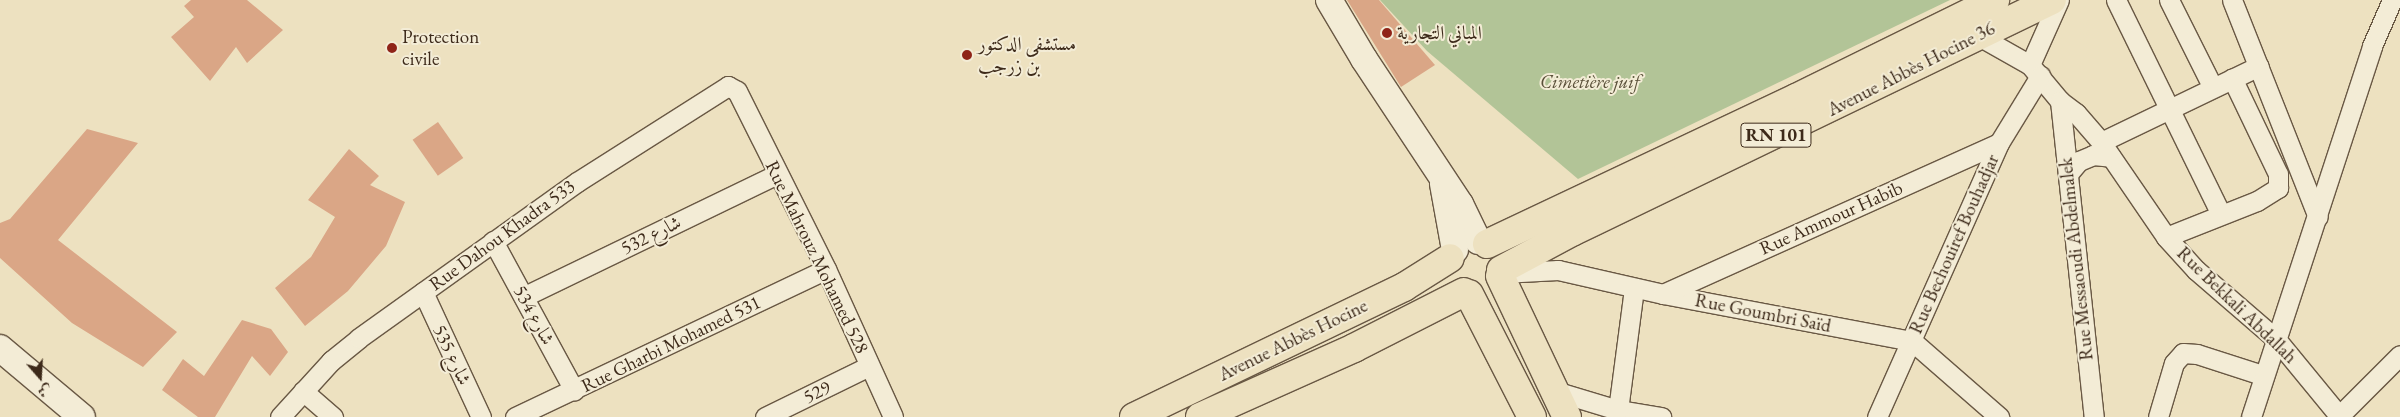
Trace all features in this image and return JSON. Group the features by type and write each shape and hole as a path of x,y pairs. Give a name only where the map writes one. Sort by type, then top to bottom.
{"main road":[{"path":"1329,0 1364,59 1460,204 1467,248"},
{"name":"Avenue Abbès Hocine 36","path":"1467,248 1796,98 1995,0"},
{"name":"Avenue Abbès Hocine 36","path":"1501,273 1572,232 1818,116 2052,0"},
{"path":"1467,248 1498,255 1501,273 1567,417"},
{"path":"1467,248 1448,266 1452,281 1467,293 1532,417"},
{"name":"Avenue Abbès Hocine","path":"1134,417 1404,287 1467,248"},
{"path":"1467,293 1488,291 1501,273"},
{"name":"Avenue Abbès Hocine","path":"1200,417 1354,348 1467,293"},
{"path":"0,348 82,417"}],"street":[{"path":"1977,36 2035,71 2059,0"},
{"path":"2116,0 2172,109 2221,214"},
{"path":"2169,0 2213,88"},
{"path":"2232,0 2318,217"},
{"path":"2251,417 2262,374 2318,217 2372,46 2392,0"},
{"path":"2068,174 2079,161 2106,149 2172,109 2259,66"},
{"name":"Rue Bekkali Abdallah","path":"2035,71 2060,101 2076,113 2106,149 2166,237 2196,270 2276,339 2339,417"},
{"name":"Rue Bechouiref Bouhadjar","path":"1877,417 1998,143 2035,71"},
{"path":"2166,237 2273,193 2279,182 2232,78"},
{"name":"Rue Dahou Khadra 533","path":"280,417 331,361 493,241 577,182 720,89 734,88 740,97"},
{"name":"Rue Mahrouz Mohamed 528","path":"740,97 826,269 893,417"},
{"name":"Rue Messaoudi Abdelmalek","path":"2060,101 2094,417"},
{"name":"Rue Ammour Habib","path":"1663,294 1998,143"},
{"name":"532 شارع","path":"525,296 777,174"},
{"name":"534 شارع","path":"493,241 525,296 574,390"},
{"name":"Rue Gharbi Mohamed 531","path":"515,417 826,269"},
{"name":"Rue Goumbri Saïd","path":"1501,273 1558,270 1663,294 1912,341"},
{"path":"1619,413 1634,288"},
{"name":"535 شارع","path":"423,292 481,417"},
{"path":"1912,341 1999,417"},
{"path":"2158,417 2174,363 2183,354 2196,354 2262,374"},
{"path":"2339,417 2400,355"},
{"name":"529","path":"765,417 869,366"},
{"path":"303,391 333,417"},
{"path":"1555,391 1619,413 1661,417"}],"green space":[{"name":"Cimetière juif","path":"1380,0 1950,0 1578,179 1427,51"}],"building":[{"path":"191,0 247,0 283,30 247,63 236,47 210,81 171,37 194,17 184,6"},
{"name":"المباني التجارية","path":"1347,0 1379,0 1435,65 1401,87"},
{"path":"438,122 463,158 438,176 413,140"},
{"path":"87,129 138,143 58,240 177,332 143,367 72,323 0,258 0,223 10,219"},
{"path":"349,149 379,176 370,185 405,202 386,246 348,291 305,326 275,288 311,257 335,217 308,200"},
{"path":"242,320 271,329 288,352 270,376 252,356 215,417 198,417 162,390 183,359 204,376"}],"place":[{"name":"المباني التجارية","path":"1387,33"},
{"name":"Protection civile","path":"392,48"},
{"name":"مستشفى الدكتور بن زرجب","path":"967,55"}]}
